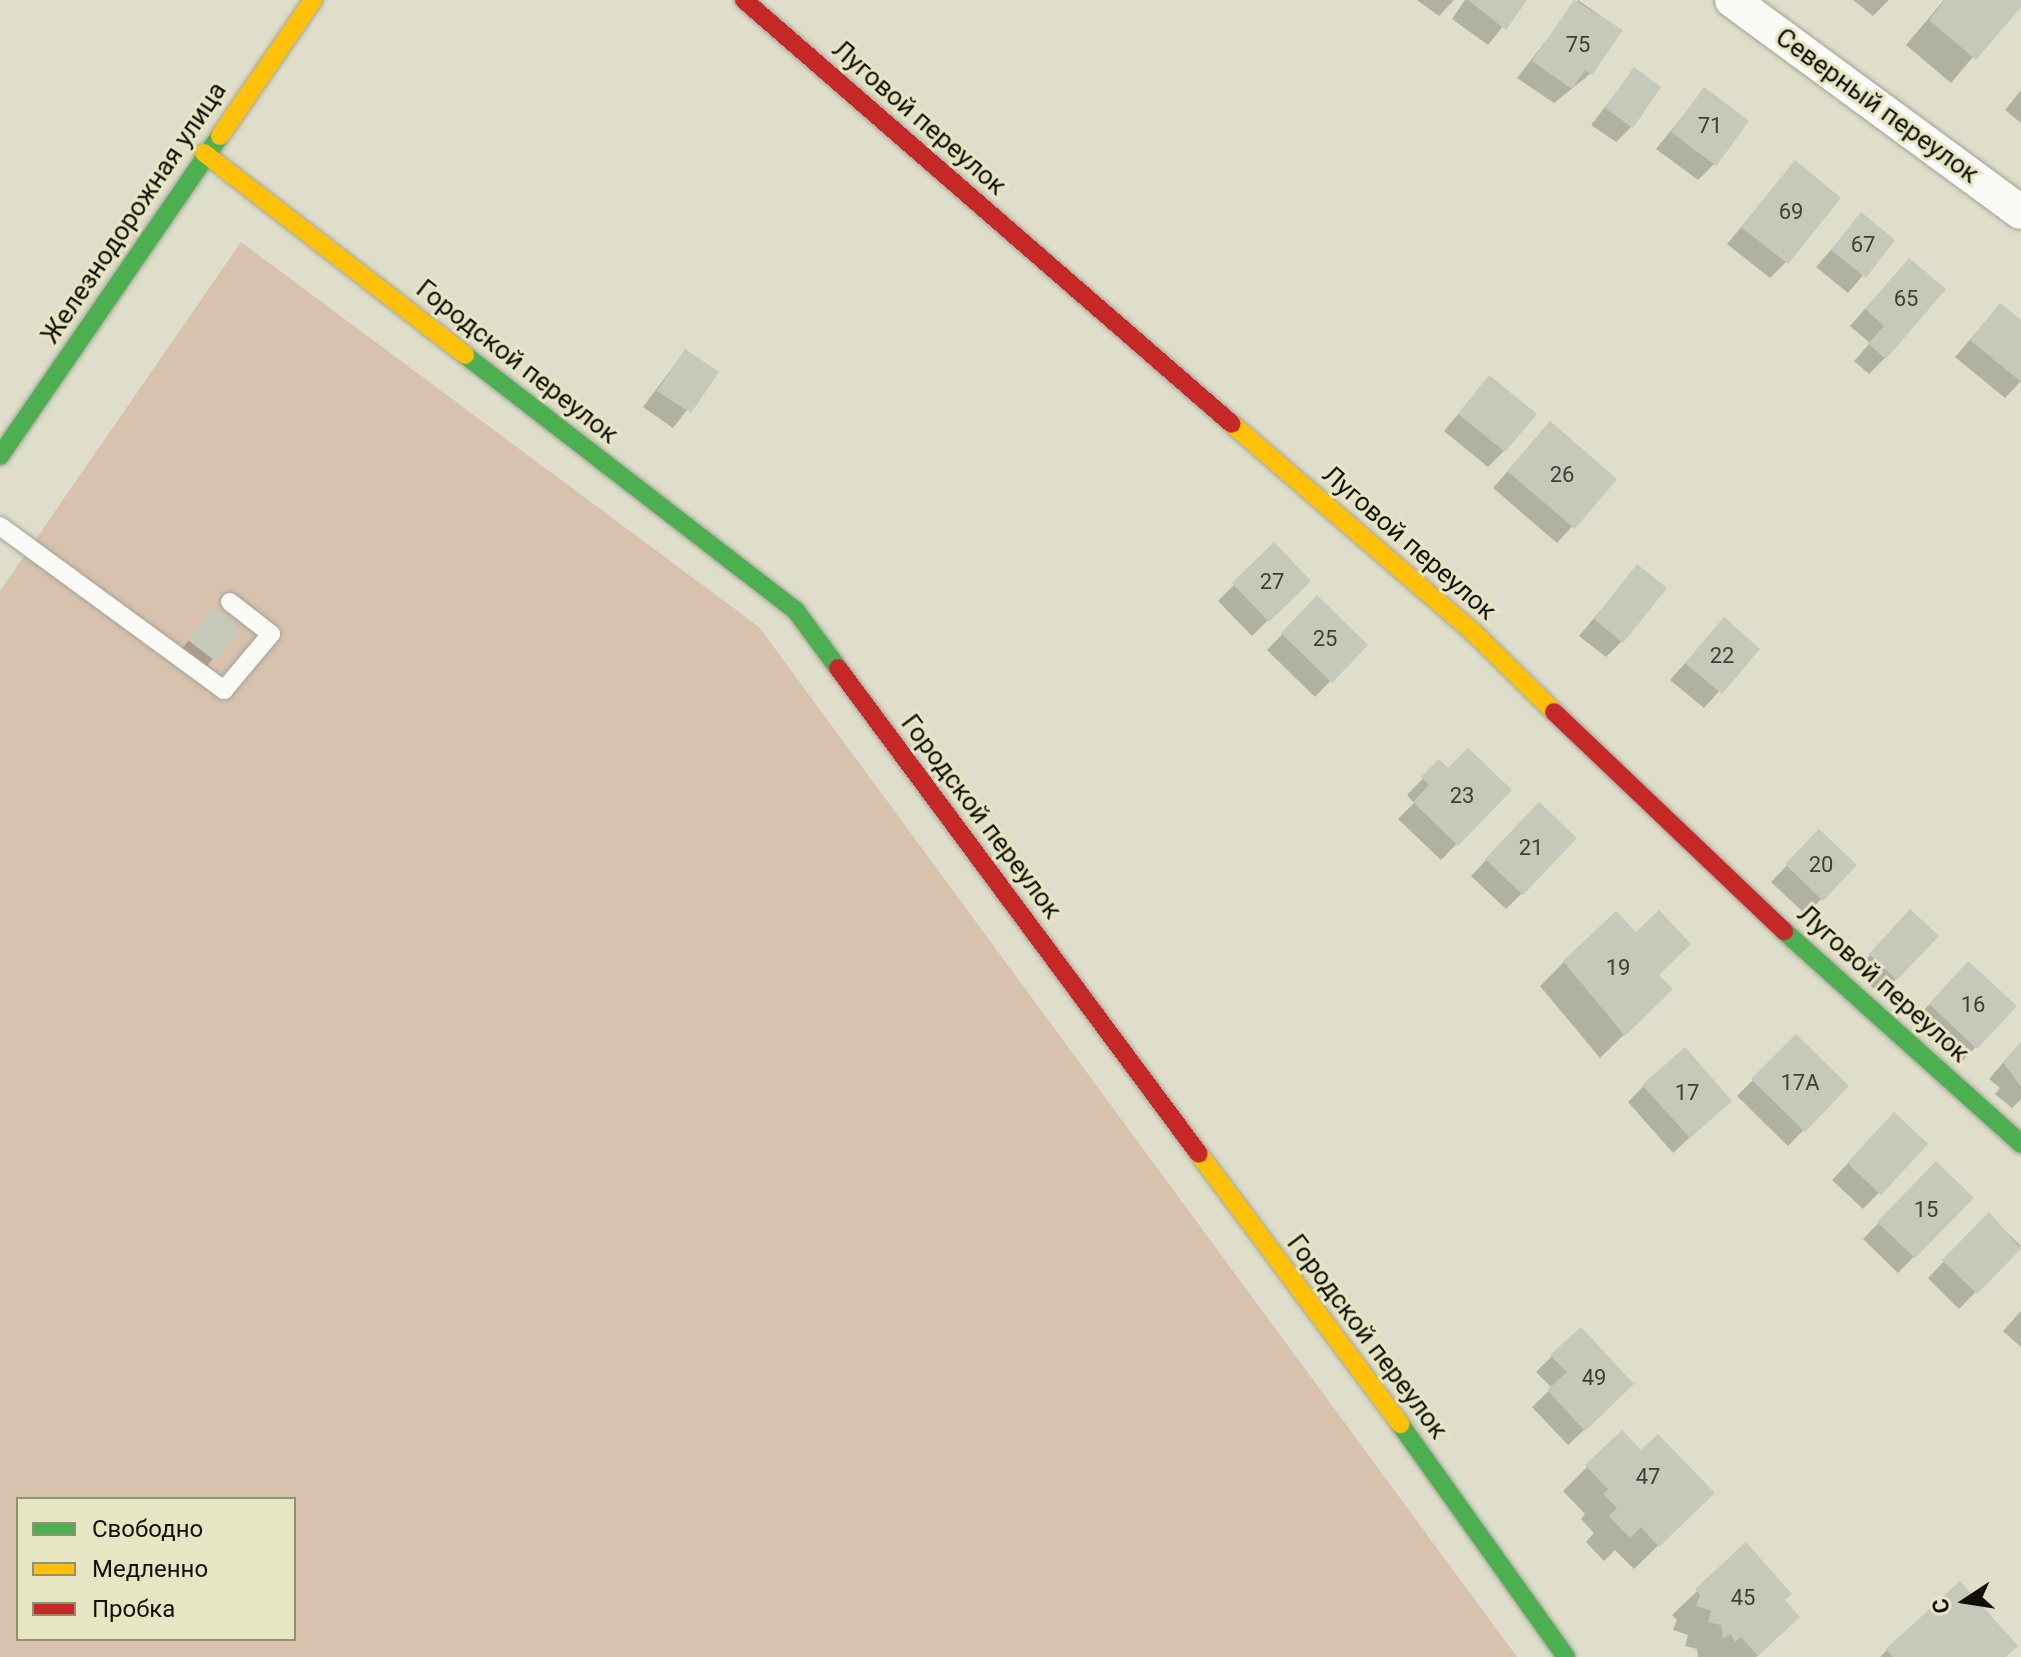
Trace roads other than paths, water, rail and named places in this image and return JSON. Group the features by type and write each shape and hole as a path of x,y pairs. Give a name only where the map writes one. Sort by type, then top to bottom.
{"street":[{"name":"Железнодорожная улица","path":"0,456 204,153 313,0"},
{"name":"Луговой переулок","path":"744,0 1474,633 1689,846 2021,1144"},
{"name":"Северный переулок","path":"1732,0 2021,212"},
{"name":"Городской переулок","path":"204,153 796,611 1470,1519 1566,1657"}],"lane":[{"path":"0,526 224,690 271,634 230,602"}]}
